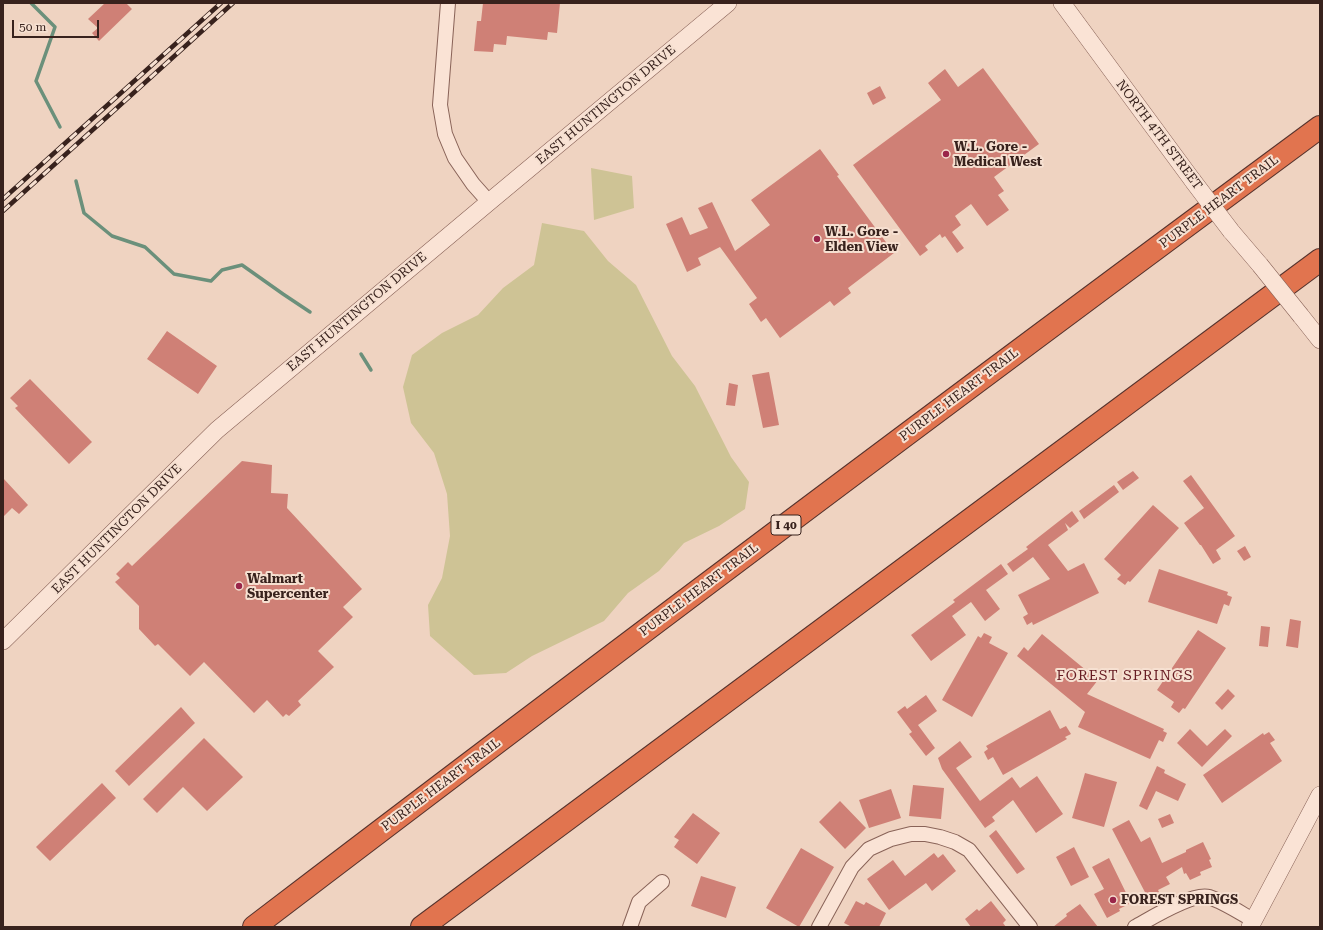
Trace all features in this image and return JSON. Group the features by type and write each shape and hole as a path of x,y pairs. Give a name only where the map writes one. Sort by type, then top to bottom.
{"highway":[{"name":"PURPLE HEART TRAIL","path":"254,927 839,485 1320,127"},
{"path":"422,927 1320,260"}],"street":[{"path":"448,3 440,105 445,134 455,158 473,184 489,202"},
{"name":"EAST HUNTINGTON DRIVE","path":"3,641 217,430 728,3"},
{"name":"NORTH 4TH STREET","path":"1062,3 1231,231 1320,340"},
{"path":"1134,927 1188,899 1198,896 1208,896 1251,924 1320,795"},
{"path":"819,927 852,867 870,849 891,839 911,834 925,834 955,842 969,850 1030,927"},
{"path":"630,927 639,902 662,882"}],"shaded area":[{"path":"591,168 632,176 634,208 594,220"},
{"path":"542,223 584,231 608,261 636,285 672,356 695,386 731,457 749,482 745,509 719,526 684,543 659,571 628,593 604,621 532,656 506,673 474,675 430,636 428,605 442,578 450,536 447,494 434,453 411,423 403,387 412,355 442,333 478,315 503,288 534,265"}],"building":[{"path":"105,3 126,3 132,9 99,41 92,33 98,28 88,19"},
{"path":"483,3 560,3 557,33 548,32 547,40 507,36 506,45 494,44 493,52 474,51 477,21 481,21"},
{"name":"W.L. Gore - Medical West","path":"983,68 1039,144 994,177 1004,191 998,195 1009,210 987,226 971,204 955,216 961,225 952,232 964,248 957,253 945,236 942,238 940,234 925,246 928,250 920,256 853,165 941,100 928,83 945,69 958,87"},
{"path":"880,86 886,98 873,105 867,93"},
{"name":"W.L. Gore - Elden View","path":"820,149 839,175 837,176 894,253 848,288 851,293 834,306 830,301 780,338 766,318 761,322 749,304 757,298 720,247 698,258 701,265 687,272 666,224 682,217 690,235 708,228 698,208 712,202 735,251 770,225 751,200"},
{"path":"167,331 217,366 198,394 147,359"},
{"path":"769,372 779,425 763,428 752,375"},
{"path":"30,379 92,442 69,464 15,408 18,406 10,398"},
{"path":"729,383 738,385 735,406 726,405"},
{"name":"Walmart Supercenter","path":"242,461 272,465 271,493 288,494 287,508 362,589 343,607 353,617 318,651 334,667 298,701 301,705 289,716 286,714 283,717 267,700 254,713 204,662 190,676 158,644 155,646 139,629 139,606 115,582 120,578 116,574 128,562 132,566"},
{"path":"1133,471 1139,478 1123,490 1117,482"},
{"path":"1191,475 1235,536 1216,550 1221,559 1213,564 1184,523 1204,508 1183,481"},
{"path":"3,478 28,505 19,514 12,508 3,517"},
{"path":"1114,485 1119,492 1084,519 1079,511"},
{"path":"1153,505 1179,528 1130,582 1128,581 1125,585 1117,579 1121,575 1104,559"},
{"path":"1072,511 1079,521 1070,528 1065,523 1068,530 1048,545 1068,571 1084,563 1099,593 1033,625 1032,622 1027,625 1023,617 1028,614 1018,595 1050,579 1033,557 1013,572 1007,564 1028,549 1026,547"},
{"path":"1245,546 1251,557 1244,561 1237,551"},
{"path":"1001,564 1008,574 986,590 1000,609 985,621 971,602 952,616 966,635 931,661 911,635 955,602 953,600"},
{"path":"1159,569 1228,592 1227,595 1232,597 1229,606 1224,604 1217,624 1148,602"},
{"path":"1290,619 1301,621 1298,648 1286,646"},
{"path":"1261,626 1270,627 1268,647 1259,646"},
{"path":"1198,630 1226,648 1185,709 1183,708 1179,713 1171,707 1174,702 1157,690"},
{"path":"984,633 992,637 989,643 1008,653 972,717 942,700 978,636 981,638"},
{"path":"1042,634 1098,680 1087,694 1164,729 1163,731 1167,733 1163,742 1159,740 1150,759 1078,727 1085,712 1017,656 1024,647 1028,651"},
{"path":"1228,689 1235,696 1222,710 1215,703"},
{"path":"926,695 937,711 918,725 935,748 926,756 909,734 912,732 897,712 905,706 907,709"},
{"path":"181,707 195,723 129,786 115,771"},
{"path":"1050,710 1060,729 1066,726 1071,734 1065,737 1067,739 1003,775 993,757 988,760 984,752 988,749 986,746"},
{"path":"1190,729 1207,746 1225,729 1232,736 1202,767 1177,743"},
{"path":"1269,732 1275,740 1270,743 1282,761 1222,803 1203,775 1263,733 1264,735"},
{"path":"204,738 243,777 207,811 183,787 157,813 143,799"},
{"path":"960,741 972,757 956,768 980,801 1012,777 1020,788 1037,776 1063,814 1036,833 1013,800 992,817 995,821 985,828 942,769 938,758"},
{"path":"1157,766 1165,770 1164,773 1186,784 1178,801 1156,791 1147,810 1139,806"},
{"path":"1085,773 1117,782 1104,827 1072,818"},
{"path":"102,783 116,798 50,861 36,847"},
{"path":"913,785 944,788 941,819 909,816"},
{"path":"891,789 901,818 869,828 859,800"},
{"path":"840,801 866,828 845,849 819,822"},
{"path":"693,813 720,833 697,864 674,847 679,840 674,837"},
{"path":"1170,814 1174,823 1162,828 1158,819"},
{"path":"1129,820 1141,842 1150,837 1162,863 1203,842 1211,859 1209,860 1212,867 1200,872 1201,875 1190,880 1186,873 1184,874 1182,867 1166,877 1170,884 1158,890 1159,892 1148,898 1112,829"},
{"path":"996,830 1025,869 1017,874 989,836"},
{"path":"1074,847 1089,877 1071,886 1056,857"},
{"path":"801,848 834,867 799,927 766,908"},
{"path":"934,853 938,858 943,854 956,871 932,891 926,883 889,910 867,879 893,860 905,876"},
{"name":"FOREST SPRINGS","path":"1109,858 1131,903 1119,909 1120,911 1107,918 1094,894 1104,889 1092,867"},
{"path":"701,876 736,887 726,918 691,906"},
{"path":"856,901 864,905 866,902 886,913 879,927 852,927 844,923"},
{"path":"991,901 1006,920 1003,923 1006,927 971,927 965,919 977,909 979,911"},
{"name":"FOREST SPRINGS","path":"1080,904 1098,927 1053,927 1067,916 1066,914"}],"waterway":[{"path":"31,3 55,27 36,81 60,127"},
{"path":"76,181 84,213 112,236 145,247 174,274 211,281 222,270 242,265 310,312"},
{"path":"361,354 371,370"}],"railway":[{"path":"3,199 221,3"},
{"path":"3,211 233,3"}],"place":[{"name":"W.L. Gore - Medical West","path":"946,154"},
{"name":"W.L. Gore - Elden View","path":"817,239"},
{"name":"Walmart Supercenter","path":"239,586"},
{"name":"FOREST SPRINGS","path":"1113,900"}],"district":[{"name":"FOREST SPRINGS","path":"1125,676"}]}
